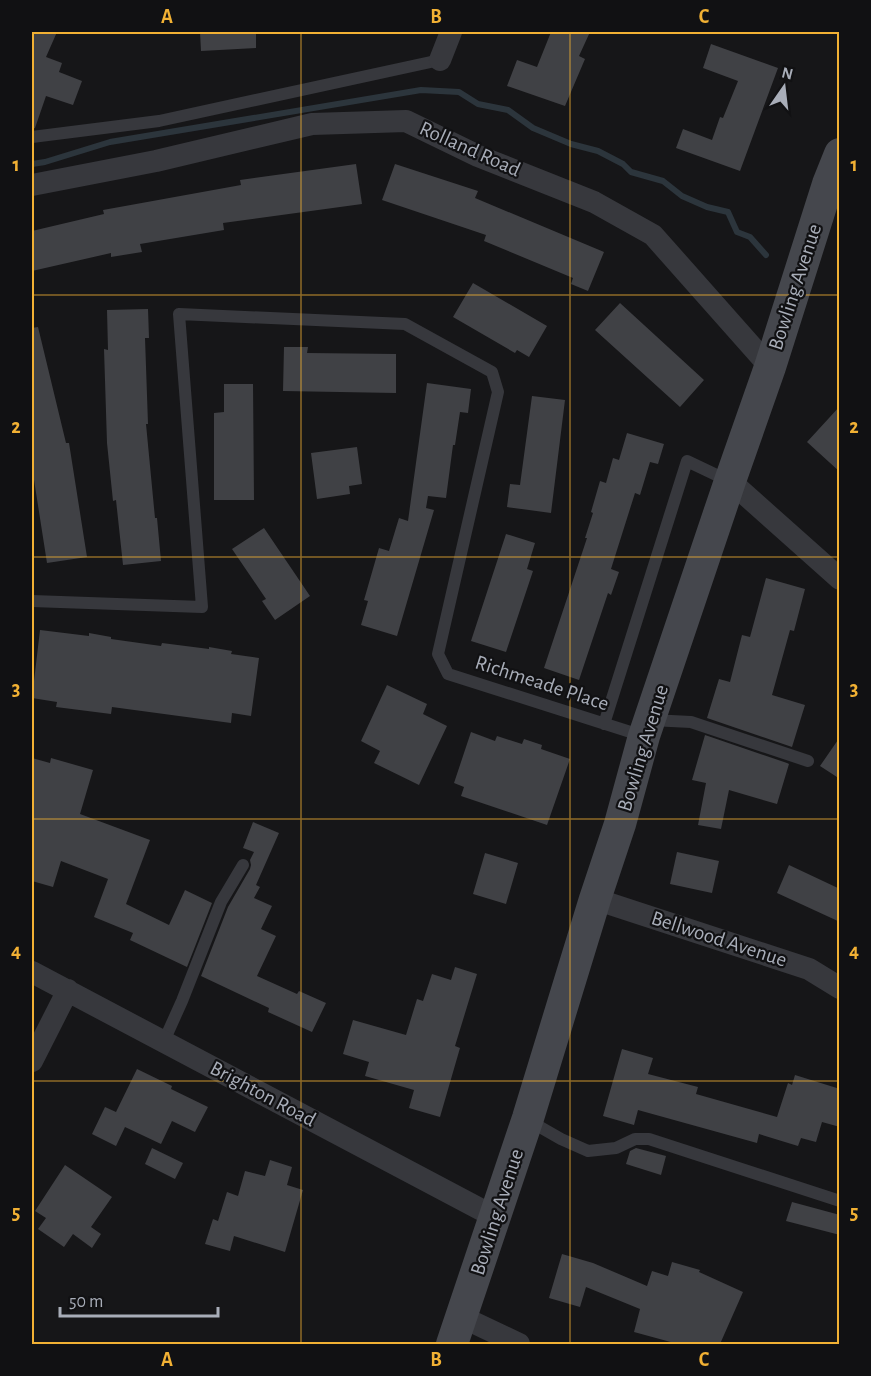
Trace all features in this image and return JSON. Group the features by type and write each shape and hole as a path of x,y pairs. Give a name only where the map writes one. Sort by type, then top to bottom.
{"street":[{"path":"440,60 452,32"},
{"name":"Rolland Road","path":"32,185 156,161 312,124 406,121 478,156 594,202 653,235 770,368"},
{"name":"Bowling Avenue","path":"457,1330 528,1118 620,824 647,728 730,481 834,185 840,154"},
{"path":"730,481 840,579"},
{"name":"Bellwood Avenue","path":"595,899 809,969 840,988"},
{"name":"Brighton Road","path":"32,972 495,1217"},
{"path":"32,1061 68,990"},
{"path":"457,1330 519,1344"}],"lane":[{"path":"32,137 159,121 440,60"},
{"name":"Richmeade Place","path":"32,601 202,607 179,314 405,324 492,372 498,392 438,654 448,674 604,724 647,728 691,722 808,761"},
{"path":"604,724 687,461 730,481"},
{"path":"164,1041 221,902 243,865"},
{"path":"528,1118 561,1139 588,1150 616,1149 635,1138 650,1138 840,1201"}],"building":[{"path":"32,32 57,32 46,57 62,63 59,72 82,81 73,105 46,96 35,128 32,129"},
{"path":"200,32 256,32 256,48 201,51"},
{"path":"551,32 590,32 579,56 585,59 565,106 507,86 517,60 537,67"},
{"path":"711,44 778,68 740,171 676,148 683,129 712,140 720,117 723,118 738,81 703,68"},
{"path":"356,164 362,204 223,223 224,230 140,244 142,252 111,257 111,253 32,271 32,231 104,214 103,210 241,185 240,180"},
{"path":"395,164 478,191 475,198 604,252 588,291 571,284 573,278 484,241 486,235 382,200"},
{"path":"473,283 547,326 529,357 517,350 515,353 453,317"},
{"path":"620,303 704,380 680,407 595,330"},
{"path":"148,309 149,338 145,338 148,424 146,424 161,561 123,565 107,443 104,349 108,350 107,310"},
{"path":"38,327 66,443 69,443 87,557 47,563 32,467 32,328"},
{"path":"284,347 308,347 307,353 396,354 396,393 283,391"},
{"path":"427,383 471,389 468,413 460,412 446,498 428,496 426,508 434,510 397,636 361,625 368,601 364,600 379,548 389,551 399,518 408,521"},
{"path":"224,384 253,384 254,500 214,500 214,413 224,412"},
{"path":"532,396 565,400 551,513 507,507 510,484 520,485"},
{"path":"840,406 840,472 807,442"},
{"path":"627,433 664,444 658,464 650,462 640,495 635,493 611,569 619,572 611,595 608,593 579,680 544,668 587,538 585,538 600,481 606,483 613,458 619,460"},
{"path":"357,447 362,484 349,486 350,494 317,499 311,453"},
{"path":"264,528 310,596 275,620 262,601 266,599 232,549"},
{"path":"506,534 535,543 527,569 533,571 506,652 471,641"},
{"path":"766,578 805,589 794,631 790,630 772,695 805,705 792,747 707,718 719,679 730,682 742,635 750,637"},
{"path":"40,630 89,636 89,633 111,637 111,639 161,646 162,643 209,649 209,647 232,651 231,654 259,658 251,716 232,713 231,723 112,707 111,714 56,707 57,702 32,698"},
{"path":"387,685 427,704 423,714 447,726 419,785 374,763 380,751 361,741"},
{"path":"471,732 495,741 497,736 522,744 524,739 542,745 541,749 570,759 547,825 461,796 464,787 454,783"},
{"path":"705,735 789,764 777,804 729,790 721,829 698,825 706,783 692,780"},
{"path":"840,737 840,779 820,766"},
{"path":"32,758 50,763 51,758 93,770 80,814 150,840 126,904 169,925 185,890 212,903 187,967 130,940 133,933 94,917 108,879 61,861 53,887 32,881"},
{"path":"253,822 279,833 256,885 260,887 254,898 272,906 261,929 276,936 257,976 297,994 299,991 326,1003 312,1032 268,1012 269,1008 201,976 228,907 250,869 250,860 254,852 243,848"},
{"path":"677,852 719,861 712,893 670,884"},
{"path":"485,853 518,863 506,904 473,894"},
{"path":"789,865 840,889 840,922 777,893"},
{"path":"455,967 477,974 455,1046 460,1048 440,1117 409,1108 414,1090 365,1076 369,1062 343,1054 353,1020 406,1035 417,999 423,1001 432,974 451,980"},
{"path":"622,1049 653,1058 648,1074 698,1087 696,1094 777,1117 788,1083 792,1085 795,1075 840,1089 840,1127 822,1122 816,1142 801,1138 798,1146 759,1134 757,1143 638,1110 634,1125 603,1116"},
{"path":"137,1069 208,1107 195,1132 172,1121 161,1144 125,1127 116,1146 92,1134 105,1107 116,1112"},
{"path":"152,1148 183,1163 175,1179 145,1164"},
{"path":"636,1148 666,1156 661,1175 626,1164 630,1151"},
{"path":"270,1160 292,1167 287,1185 303,1190 285,1252 234,1236 230,1251 205,1244 213,1219 218,1221 227,1192 238,1196 245,1171 265,1176"},
{"path":"65,1165 112,1197 91,1227 101,1234 92,1248 73,1234 64,1247 38,1229 46,1218 35,1211"},
{"path":"792,1202 840,1215 840,1235 786,1221"},
{"path":"562,1254 593,1263 647,1286 652,1271 668,1276 672,1262 700,1270 699,1272 743,1292 720,1344 678,1344 634,1332 640,1309 586,1287 580,1307 549,1298"}],"waterway":[{"path":"32,164 110,142 421,90 459,92 478,104 508,110 533,128 571,144 598,151 623,164 631,172 663,181 682,196 707,207 728,212 737,232 750,237 766,255"}]}
